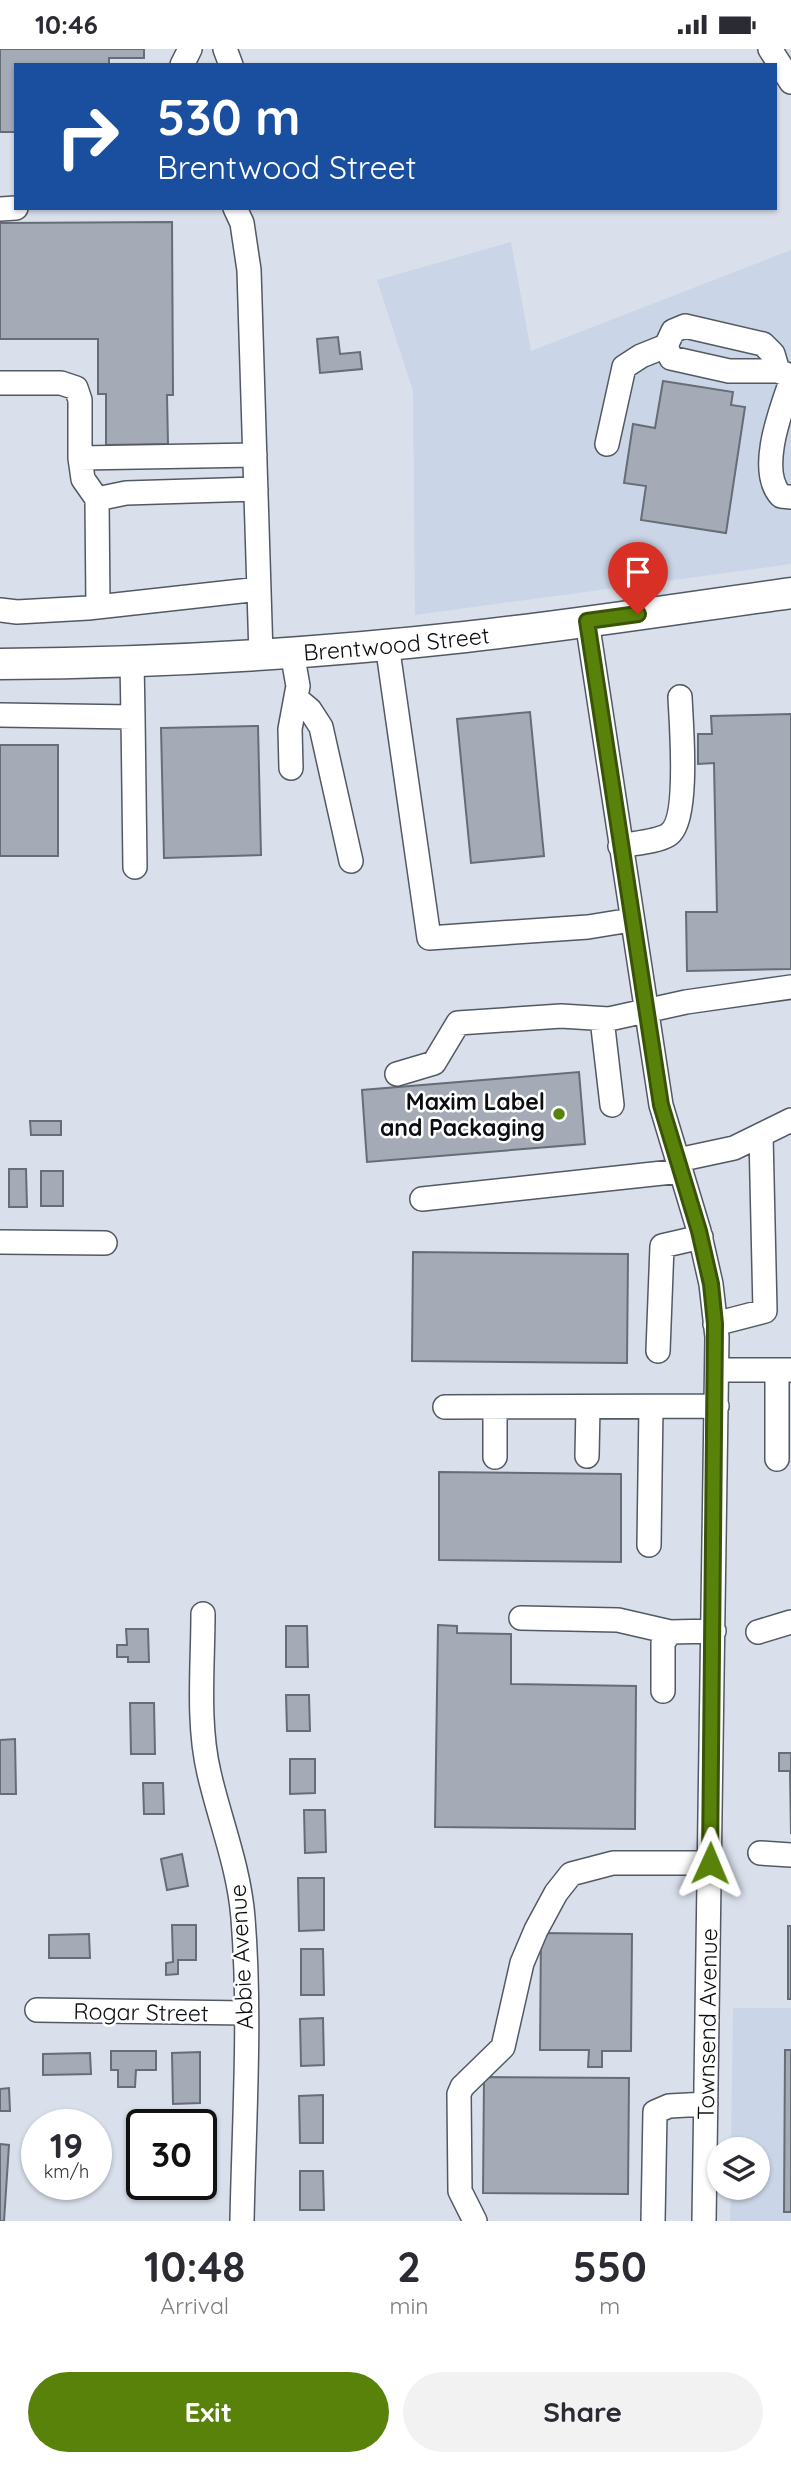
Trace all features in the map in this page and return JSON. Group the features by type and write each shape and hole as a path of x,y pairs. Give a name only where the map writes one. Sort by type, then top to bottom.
{"main road":[{"name":"Brentwood Street","path":"0,664 132,662 292,653 587,621 791,593"}],"street":[{"path":"770,49 791,82"},
{"path":"236,210 242,222 249,270 261,655"},
{"path":"607,444 624,367 641,356 666,346 673,331 685,326 763,344 787,376 770,470 772,487 780,496 791,497"},
{"path":"666,346 671,358 710,368 787,376"},
{"path":"0,383 61,383 76,388 80,400 80,459 83,479 97,499 99,607"},
{"path":"80,459 255,455"},
{"path":"97,499 126,492 256,489"},
{"path":"0,610 18,612 99,607 259,589"},
{"name":"Townsend Avenue","path":"587,621 661,1105 701,1237 711,1284 715,1324 717,1406 704,2221"},
{"path":"387,644 429,938 588,927 631,920"},
{"path":"291,768 290,729 297,699 292,653"},
{"path":"132,662 135,867"},
{"path":"620,846 667,836 675,826 684,782 680,697"},
{"path":"297,699 310,710 321,727 351,861"},
{"path":"0,715 133,717"},
{"path":"397,1074 434,1063 457,1023 561,1016 602,1019 791,986"},
{"path":"602,1019 612,1105"},
{"path":"422,1199 680,1166 734,1148 791,1120"},
{"path":"715,1324 765,1311 761,1135"},
{"path":"658,1351 662,1246 701,1237"},
{"path":"0,1242 105,1244"},
{"path":"717,1370 784,1370 777,1459"},
{"path":"445,1407 717,1406"},
{"path":"495,1407 495,1457"},
{"path":"587,1407 587,1456"},
{"path":"649,1545 651,1407"},
{"name":"Abbie Avenue","path":"203,1614 202,1728 208,1771 233,1855 243,1915 246,2013 242,2221"},
{"path":"521,1618 618,1620 670,1632 714,1630"},
{"path":"758,1632 791,1622"},
{"path":"663,1691 663,1643 670,1632"},
{"path":"760,1853 791,1855"},
{"path":"475,2221 460,2191 459,2094 462,2087 503,2047 522,1963 556,1893 571,1874 587,1867 656,1861 710,1863"},
{"name":"Rogar Street","path":"37,2010 246,2013"},
{"path":"653,2221 655,2112 669,2106 706,2104"}],"shaded area":[{"path":"511,242 531,351 791,250 791,564 415,615 413,391 377,280"},
{"path":"733,2008 791,2008 791,2221 730,2221 731,2200 770,2200 770,2137 731,2137"}],"building":[{"path":"0,49 144,49 144,58 109,58 109,63 14,63 14,132 0,132"},
{"path":"172,222 173,395 167,395 168,444 106,445 106,394 98,394 98,339 0,339 0,223"},
{"path":"338,337 340,354 360,352 362,369 320,373 317,339"},
{"path":"663,381 733,392 731,405 745,407 726,533 641,520 646,486 624,483 633,424 655,428"},
{"path":"530,712 544,856 471,863 457,719"},
{"path":"791,714 791,969 687,971 686,912 717,912 714,763 698,764 698,734 712,734 711,716"},
{"path":"258,726 261,855 164,858 161,728"},
{"path":"0,745 58,745 58,856 0,856"},
{"path":"579,1072 585,1144 367,1162 362,1090"},
{"path":"30,1121 61,1121 61,1135 31,1135"},
{"path":"9,1169 26,1169 27,1207 9,1207"},
{"path":"41,1171 63,1171 63,1206 41,1206"},
{"path":"413,1252 628,1254 627,1363 412,1361"},
{"path":"439,1472 621,1474 621,1562 439,1560"},
{"path":"438,1625 457,1626 457,1633 511,1634 511,1684 636,1686 635,1829 435,1827"},
{"path":"286,1626 307,1626 308,1667 286,1667"},
{"path":"126,1629 148,1629 149,1662 128,1662 128,1657 117,1657 117,1645 127,1645"},
{"path":"286,1695 309,1695 310,1731 287,1731"},
{"path":"130,1703 154,1703 155,1754 131,1754"},
{"path":"15,1739 16,1794 0,1794 0,1740"},
{"path":"779,1753 791,1753 791,1834 790,1771 779,1771"},
{"path":"290,1759 315,1759 315,1793 290,1794"},
{"path":"143,1783 163,1783 164,1814 144,1814"},
{"path":"304,1810 325,1810 326,1852 305,1853"},
{"path":"182,1854 188,1886 167,1890 161,1859"},
{"path":"298,1878 324,1878 324,1930 299,1931"},
{"path":"172,1925 196,1925 196,1960 178,1960 178,1974 166,1975 166,1963 173,1962"},
{"path":"788,1926 791,1926 791,1999 788,1999"},
{"path":"541,1933 632,1934 631,2051 602,2051 602,2067 588,2067 589,2050 540,2050"},
{"path":"89,1934 90,1958 49,1958 49,1935"},
{"path":"301,1949 323,1949 324,1995 301,1995"},
{"path":"323,2018 324,2065 301,2066 300,2019"},
{"path":"785,2050 791,2050 791,2212 784,2212"},
{"path":"111,2051 156,2051 156,2070 136,2070 135,2087 118,2087 118,2070 111,2070"},
{"path":"200,2052 200,2103 173,2104 172,2053"},
{"path":"90,2053 91,2074 43,2075 43,2054"},
{"path":"484,2077 629,2078 628,2194 483,2193"},
{"path":"9,2088 10,2111 0,2111 0,2089"},
{"path":"323,2095 323,2143 300,2143 299,2096"},
{"path":"0,2144 9,2145 4,2221 0,2221"},
{"path":"300,2171 323,2171 324,2210 300,2210"}],"place":[{"name":"Maxim Label and Packaging","path":"559,1114"}],"route":[{"path":"638,614 587,621 639,977 661,1105 699,1231 711,1284 717,1337 710,1863"}]}
